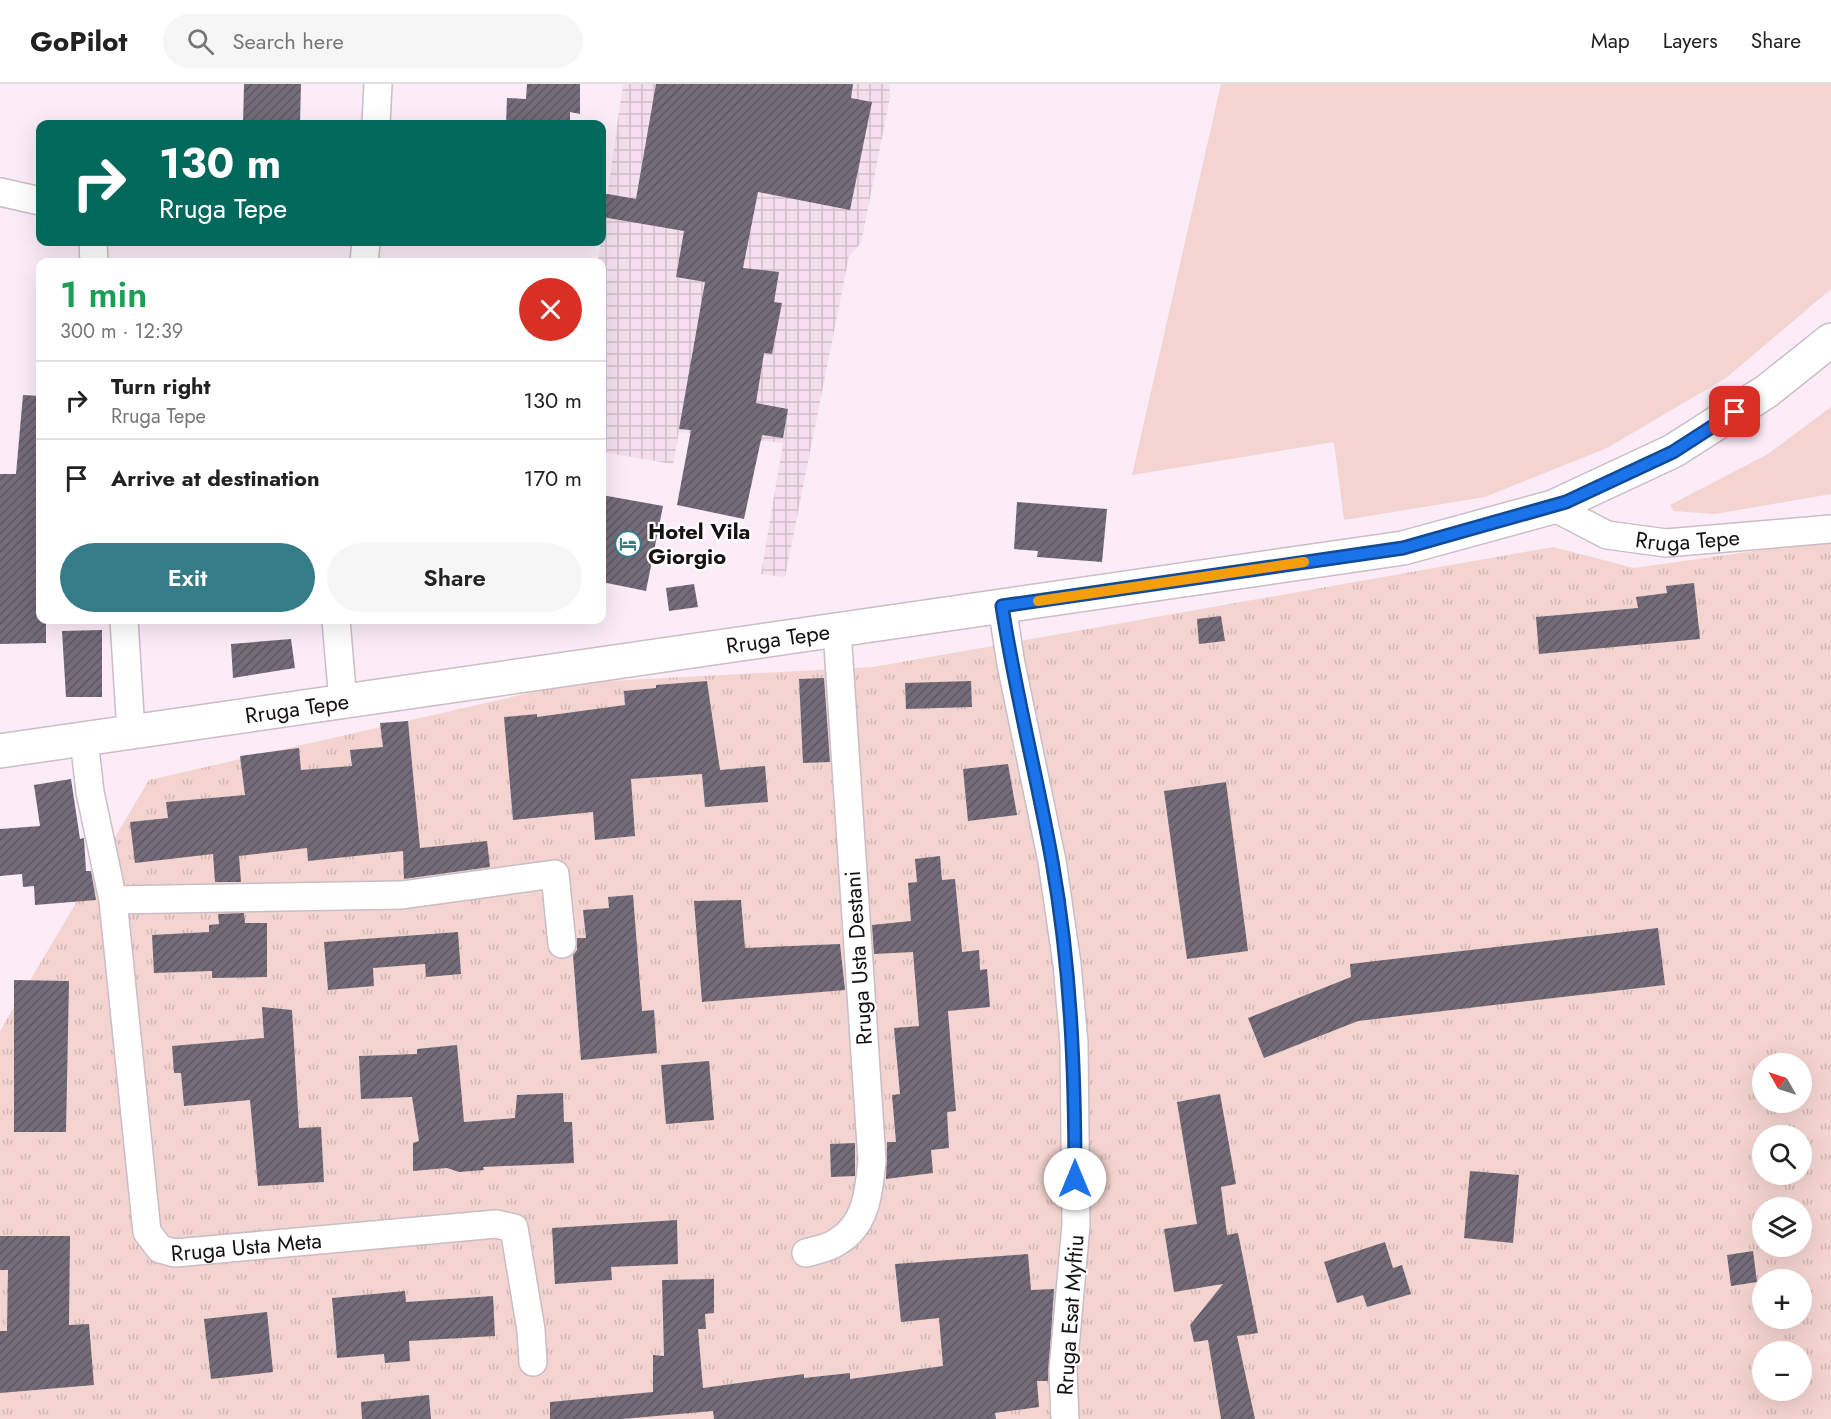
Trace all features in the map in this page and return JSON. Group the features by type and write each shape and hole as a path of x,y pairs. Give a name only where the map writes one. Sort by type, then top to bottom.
{"main road":[{"name":"Rruga Tepe","path":"0,752 1403,548 1553,507 1673,452 1767,391 1831,340"}],"street":[{"path":"376,120 378,84"},
{"path":"0,192 36,200"},
{"name":"Rruga Tepe","path":"1553,507 1607,535 1666,543 1831,529"},
{"name":"Rruga Esat Myftiu","path":"1002,606 1011,664 1052,861 1067,964 1074,1043 1076,1225 1063,1370 1065,1419"},
{"path":"124,624 131,732"},
{"path":"336,624 343,702"},
{"name":"Rruga Usta Destani","path":"806,1253 838,1242 860,1220 869,1194 872,1160 837,630"},
{"name":"Rruga Usta Meta","path":"84,739 90,792 113,900 147,1232 160,1249 175,1253 496,1224 514,1228 531,1330 533,1362"},
{"path":"113,900 402,895 555,874 562,944"}],"shaded area":[{"path":"623,84 889,84 890,97 861,243 849,256 785,577 761,574 783,443 679,432 673,464 606,453 606,258 599,258 600,246 606,246 606,205"}],"green space":[{"path":"1221,84 1831,84 1831,289 1726,378 1607,448 1485,497 1344,520 1334,442 1132,475"},
{"path":"1831,407 1831,494 1715,514 1674,511 1670,505 1768,454"},
{"path":"1831,543 1831,1419 0,1419 0,1031 149,780 573,683 873,667 1553,547 1634,568 1769,549"}],"building":[{"path":"244,84 301,84 300,120 243,120"},
{"path":"527,84 580,84 580,114 570,112 570,120 506,120 507,98 526,99"},
{"path":"656,84 853,84 851,98 872,102 850,210 758,192 743,268 779,272 774,302 782,303 772,354 764,353 756,403 788,409 783,438 762,435 744,519 677,505 691,430 679,429 705,282 676,277 684,231 606,218 606,194 636,199"},
{"path":"23,395 36,396 36,624 46,624 46,643 0,644 0,474 16,474"},
{"name":"Hotel Vila Giorgio","path":"606,496 663,506 646,591 606,583"},
{"path":"1017,502 1107,509 1102,562 1037,557 1038,551 1014,549"},
{"path":"1694,583 1700,639 1539,654 1536,617 1638,608 1636,597 1667,593 1666,586"},
{"path":"694,584 698,607 669,611 666,588"},
{"path":"1221,616 1225,641 1199,644 1197,619"},
{"path":"102,630 102,697 66,697 62,631"},
{"path":"291,639 295,668 233,678 231,644"},
{"path":"824,678 830,762 803,763 799,679"},
{"path":"707,681 720,770 765,766 768,802 705,807 702,774 631,779 635,836 595,840 593,812 513,820 504,717 537,714 537,717 625,705 624,691 656,688 656,685"},
{"path":"971,681 972,707 906,709 905,683"},
{"path":"408,721 420,848 487,841 490,867 404,879 403,851 308,861 307,848 239,856 241,882 215,882 213,854 135,863 130,822 168,818 166,802 245,795 240,756 299,748 301,770 352,766 350,750 383,747 380,723"},
{"path":"1008,764 1017,815 968,821 963,769"},
{"path":"71,779 80,839 84,838 86,871 91,871 96,900 35,905 34,886 23,887 22,874 0,876 0,829 40,826 34,785"},
{"path":"1226,782 1248,951 1187,959 1164,791"},
{"path":"940,856 942,880 955,879 962,952 979,950 980,970 987,969 990,1007 948,1011 956,1111 947,1112 949,1148 931,1150 933,1173 886,1179 887,1142 896,1142 892,1095 900,1094 894,1028 919,1026 913,952 874,954 872,925 911,921 908,883 917,882 915,859"},
{"path":"633,895 642,1011 654,1010 657,1053 581,1060 573,955 577,950 577,938 586,938 583,910 609,908 608,897"},
{"path":"741,900 745,948 840,944 845,990 702,1002 694,901"},
{"path":"244,913 245,923 267,923 267,977 212,978 212,971 154,973 152,935 209,932 209,925 219,924 218,914"},
{"path":"1658,928 1665,985 1358,1021 1264,1058 1248,1018 1351,977 1350,964"},
{"path":"458,932 461,974 426,977 425,964 373,968 374,986 328,990 324,942"},
{"path":"14,980 69,981 66,1132 14,1132"},
{"path":"262,1007 292,1010 299,1128 321,1127 324,1182 258,1186 250,1100 184,1106 181,1073 174,1073 172,1046 264,1038"},
{"path":"457,1045 464,1122 515,1118 517,1095 563,1093 564,1122 572,1122 574,1163 483,1167 484,1170 459,1172 447,1168 413,1171 413,1143 419,1141 412,1097 361,1099 359,1056 417,1054 417,1049"},
{"path":"709,1061 714,1120 666,1124 661,1065"},
{"path":"1220,1094 1236,1184 1221,1187 1227,1235 1238,1233 1258,1333 1237,1336 1255,1419 1221,1419 1208,1340 1194,1342 1190,1325 1223,1284 1174,1292 1164,1229 1197,1224 1177,1102"},
{"path":"855,1143 855,1176 831,1177 830,1144"},
{"path":"1470,1171 1519,1175 1513,1243 1464,1238"},
{"path":"677,1220 678,1264 611,1267 612,1280 555,1284 552,1228"},
{"path":"0,1236 70,1236 69,1325 89,1324 94,1385 0,1393 0,1331 7,1331 8,1270 0,1270"},
{"path":"1385,1242 1393,1268 1402,1265 1411,1294 1367,1307 1363,1295 1337,1303 1324,1262"},
{"path":"1752,1251 1755,1269 1752,1269 1752,1283 1731,1286 1727,1255"},
{"path":"1028,1254 1031,1290 1054,1289 1048,1381 1037,1381 1039,1407 995,1413 996,1419 714,1419 713,1411 622,1419 550,1419 550,1402 653,1392 653,1355 664,1356 662,1280 714,1279 714,1313 705,1314 706,1329 698,1329 703,1388 804,1374 804,1378 850,1373 850,1379 943,1366 939,1318 901,1322 895,1264"},
{"path":"405,1291 406,1302 493,1296 495,1336 409,1341 410,1361 385,1363 384,1354 337,1358 332,1298"},
{"path":"267,1312 273,1372 211,1379 204,1319"},
{"path":"429,1395 431,1419 362,1419 361,1402"}],"slow traffic":[{"path":"1038,601 1304,562"}],"place":[{"name":"Hotel Vila Giorgio","path":"628,544"}],"route":[{"path":"1075,1179 1074,1043 1067,964 1052,861 1011,664 1002,606 1403,548 1566,502 1673,452 1735,412"}]}
